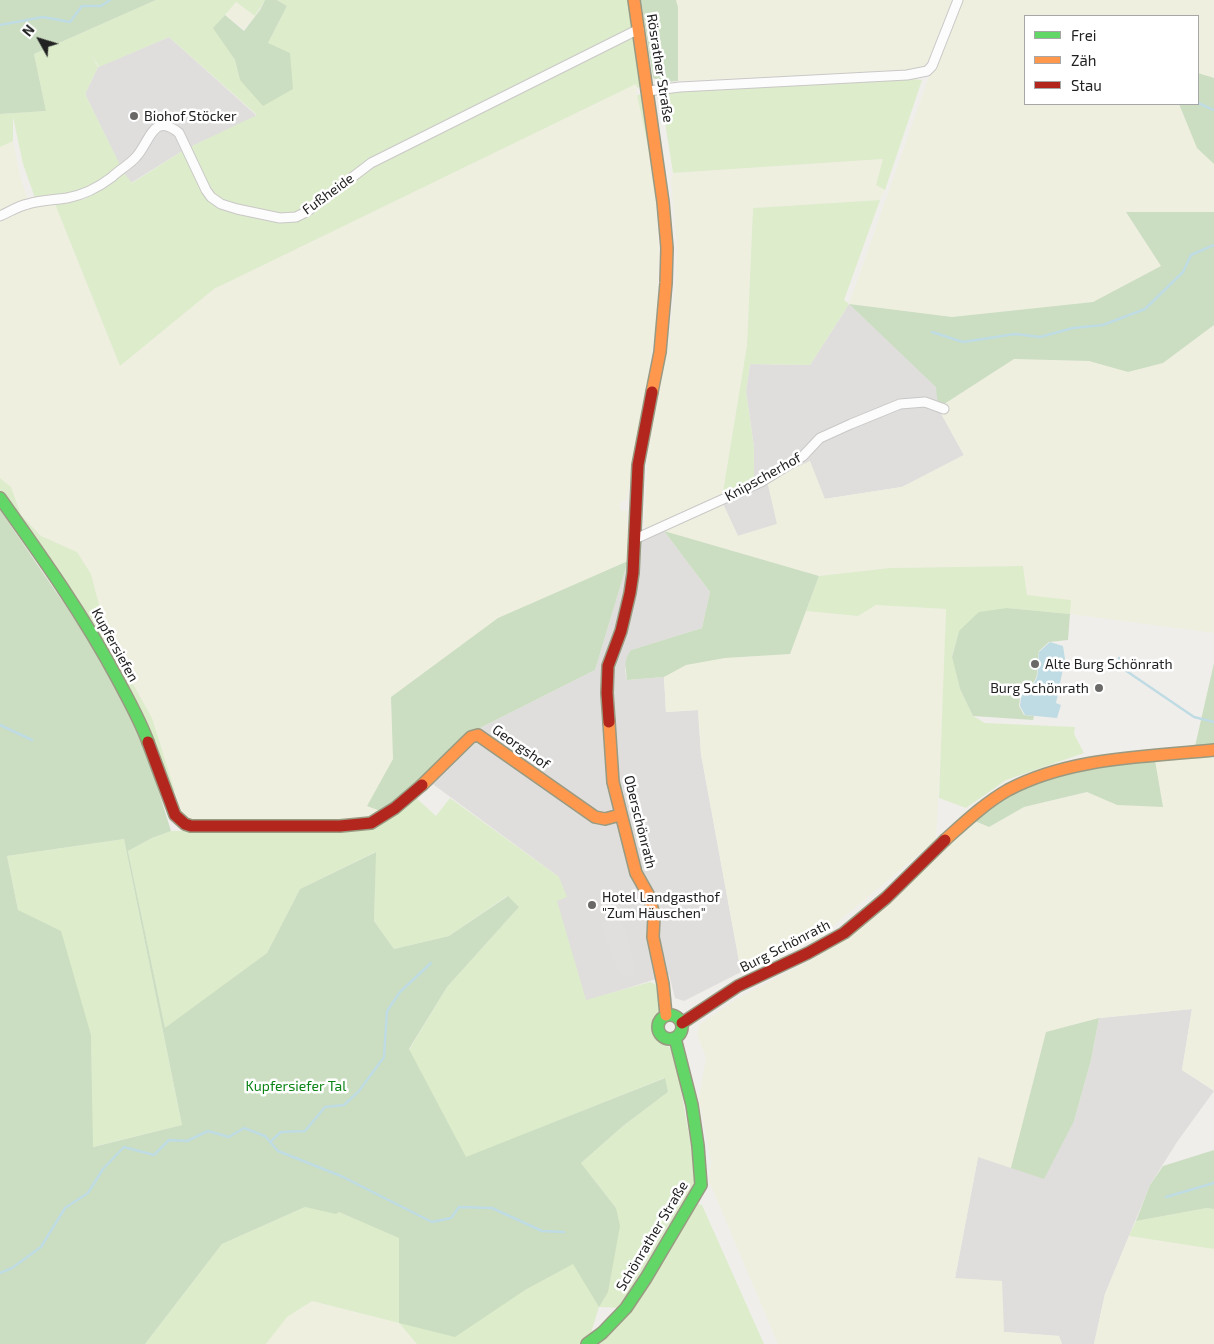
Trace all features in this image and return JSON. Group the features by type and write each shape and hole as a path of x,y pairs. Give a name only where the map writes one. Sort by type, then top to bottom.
{"street":[{"name":"Rösrather Straße","path":"634,0 664,202 667,248 660,352 638,464 635,539"},
{"path":"648,91 688,86 907,75 928,71 932,66 958,0"},
{"name":"Fußheide","path":"0,216 26,204 78,196 94,188 135,159 157,127 164,125 179,133 206,190 220,204 280,218 296,217 308,211 371,163 638,29"},
{"name":"Knipscherhof","path":"635,539 761,482 803,456 820,438 851,424 905,403 925,402 944,410"},
{"name":"Kupfersiefen","path":"0,498 72,601 105,656 141,723 171,806 180,820 191,826 362,825 371,823 388,813 427,780"},
{"name":"Oberschönrath","path":"635,539 630,593 621,631 608,666 607,693 613,782 636,873 649,896 654,916 653,937 663,985 666,1015"},
{"name":"Georgshof","path":"427,780 471,737 478,735 595,817 605,819 620,815"},
{"name":"Burg Schönrath","path":"682,1023 731,990 814,950 843,933 868,914 971,818 1008,791 1042,776 1068,768 1214,750"},
{"path":"666,1015 676,1016 682,1023 681,1032 675,1038 665,1038 658,1031 659,1021 666,1015"},
{"name":"Schönrather Straße","path":"587,1344 608,1328 627,1308 674,1229 698,1193 701,1185 690,1093 675,1038"}],"shaded area":[{"path":"169,37 257,116 184,150 131,183 123,172 85,94 98,67"},
{"path":"849,304 937,387 938,408 964,455 902,487 824,499 809,461 777,524 738,536 723,504 754,482 754,448 746,391 750,364 810,365"},
{"path":"664,531 710,592 702,628 631,650 625,670 627,680 664,677 666,712 698,710 701,754 741,972 684,1001 675,998 669,975 586,1001 556,901 559,877 430,782 472,732 595,670 628,561 642,540"},
{"path":"620,916 635,964 634,974 621,978 600,924"},
{"path":"1192,1009 1182,1070 1214,1091 1177,1142 1150,1185 1105,1294 1094,1344 1062,1344 1059,1336 1004,1332 955,1278 978,1157 1074,1121 1091,1060 1099,1018"}],"green space":[{"path":"0,0 156,0 34,54 46,111 0,114"},
{"path":"156,0 265,0 255,16 236,2 214,28 235,60 240,80 268,43 287,6 277,0 629,0 632,25 627,32 369,161 301,213 278,215 225,201 213,194 188,148 257,115 169,37 99,67 91,54 98,67 85,94 121,167 83,192 35,198 23,164 13,117 13,141 0,147 0,114 46,111 34,54"},
{"path":"265,0 277,0 287,6 268,43 290,53 293,89 263,106 240,80 235,60 213,28 225,15 244,31"},
{"path":"641,0 676,0 678,7 678,81 662,82 653,78"},
{"path":"676,0 952,0 928,61 924,67 915,71 678,81 678,7"},
{"path":"960,0 1214,0 1214,78 1199,73 1199,15 1024,15 1024,105 1179,105 1197,147 1214,164 1214,212 1126,212 1161,266 1093,302 952,317 849,304 931,71"},
{"path":"236,2 255,16 244,29 225,15"},
{"path":"635,34 644,85 637,88 636,84 214,289 120,366 55,204 85,199 123,172 132,183 184,150 203,190 232,211 291,222 315,211 359,174 414,143"},
{"path":"1199,73 1214,78 1214,164 1197,148 1179,105 1199,105"},
{"path":"906,78 922,80 885,190 876,185 883,159 673,173 661,97 672,92"},
{"path":"636,84 654,175 659,253 656,327 627,499 620,502 620,510 627,511 628,561 498,618 391,697 393,759 368,806 383,812 356,823 196,821 182,815 171,792 175,791 152,718 108,639 91,574 77,552 41,536 21,515 11,487 0,478 0,222 31,207 55,204 120,366 214,289"},
{"path":"645,94 654,175 637,95"},
{"path":"13,141 20,176 28,201 0,214 0,147"},
{"path":"883,159 876,185 885,190 880,200 753,208 747,345 722,498 649,529 644,526 648,453 667,353 675,288 677,249 671,180 673,173"},
{"path":"880,200 844,300 849,304 810,365 750,364 746,391 754,448 754,482 722,498 747,345 753,208"},
{"path":"1126,212 1214,212 1214,325 1163,363 1128,372 1089,361 1014,359 938,408 936,387 849,304 952,317 1093,302 1161,266"},
{"path":"1214,325 1214,633 1070,614 1070,600 1027,595 1023,566 890,568 819,576 664,531 723,504 738,536 777,524 767,481 810,461 825,499 902,487 964,455 938,408 1014,359 1089,361 1128,372 1163,363"},
{"path":"0,478 11,487 21,515 41,536 77,552 91,574 108,639 152,718 175,791 171,792 143,721 0,493"},
{"name":"Kupfersiefer Tal","path":"0,510 106,665 138,725 171,831 152,838 128,851 165,1028 267,953 300,889 376,852 374,921 394,949 449,936 508,896 519,907 447,987 409,1049 466,1157 665,1078 668,1092 623,1126 581,1163 616,1208 620,1226 608,1292 599,1307 573,1264 525,1290 455,1337 399,1323 399,1238 339,1212 336,1214 305,1207 222,1244 145,1344 0,1344","holes":["124,839 182,1125 93,1147 91,1035 61,931 18,910 7,856"]},
{"path":"664,531 819,576 790,654 725,658 686,665 664,677 627,680 626,661 631,650 702,628 710,592"},
{"path":"628,561 595,670 472,732 383,812 367,806 393,759 391,697 498,618"},
{"path":"1023,566 1027,595 1071,600 1070,614 1007,608 959,631 952,656 960,689 973,716 985,723 1075,727 1074,734 1084,753 1006,780 966,808 939,798 946,609 876,605 858,616 806,611 819,576 890,568"},
{"path":"876,605 946,609 936,840 816,940 741,972 701,754 698,710 666,712 664,677 686,665 725,658 790,654 806,611 858,616"},
{"path":"1007,608 1070,614 1068,640 1049,642 1039,651 1038,670 1035,680 1028,687 1021,689 1019,706 1024,715 1034,716 1033,720 973,716 960,689 952,657 959,631 979,612"},
{"path":"1214,663 1214,757 1193,755"},
{"path":"1193,755 1214,757 1214,1090 1182,1070 1192,1009 1099,1018 1046,1032 1011,1168 978,1157 955,1278 1002,1281 1004,1332 1059,1336 1062,1344 778,1344 709,1181 711,1162 699,1098 706,1058 697,1034 700,1024 738,998 815,958 852,935 975,821 989,827 1024,807 1088,792 1117,805 1163,806 1155,760"},
{"path":"1155,760 1163,807 1117,805 1087,792 1024,807 989,827 975,821 1018,789 1064,772"},
{"path":"414,796 436,816 450,798 559,877 567,897 557,901 586,1000 650,982 657,985 660,1011 653,1024 656,1036 666,1043 672,1051 678,1073 696,1175 692,1192 623,1308 599,1307 589,1339 580,1344 417,1344 399,1323 312,1301 287,1317 266,1344 145,1344 222,1244 305,1207 339,1212 525,1290 573,1263 599,1306 616,1208 581,1163 623,1126 668,1092 664,1078 466,1158 409,1050 447,987 519,907 507,896 449,936 394,949 374,921 375,852 300,889 267,953 165,1029 128,851 152,838 171,831 348,829"},
{"path":"124,839 182,1125 92,1147 91,1035 18,910 7,856"},
{"path":"1099,1018 1091,1060 1074,1121 1044,1179 1011,1168 1046,1032"},
{"path":"1214,1150 1214,1209 1207,1208 1136,1221 1150,1185 1163,1166"},
{"path":"698,1204 702,1205 764,1344 592,1344 692,1208"},
{"path":"1207,1208 1214,1209 1214,1249 1129,1236 1136,1221"},
{"path":"1129,1236 1214,1249 1214,1344 1094,1344 1105,1294"},
{"path":"312,1301 399,1323 417,1344 266,1344 287,1317"}],"water":[{"path":"1050,642 1063,646 1065,659 1056,703 1061,705 1057,718 1025,715 1020,706 1022,690 1028,688 1036,681 1039,652"}],"waterway":[{"path":"0,25 43,17 70,22 82,6 101,6 110,0"},
{"path":"1199,103 1214,110"},
{"path":"932,332 963,342 1015,334 1040,337 1073,328 1103,325 1145,309 1183,272 1191,255 1214,245"},
{"path":"1119,658 1122,668 1194,717 1214,722"},
{"path":"0,725 32,740"},
{"path":"270,1142 281,1132 305,1131 325,1107 344,1105 359,1091 384,1057 387,1011 400,992 431,963"},
{"path":"0,1273 12,1268 41,1247 65,1208 88,1193 103,1169 124,1147 154,1155 169,1140 187,1141 208,1131 229,1137 244,1128 265,1136 278,1151 341,1176 432,1222 451,1218 459,1207 492,1208 542,1231 564,1232"},
{"path":"1166,1197 1214,1183"}],"traffic: fast":[{"path":"0,498 77,610 105,656 148,742"},
{"path":"670,1015 679,1018 682,1027 679,1036 670,1039 661,1036 658,1027 661,1018 670,1015"},
{"path":"587,1344 602,1333 626,1308 701,1185 692,1105 675,1038"}],"traffic: slow":[{"path":"634,0 663,202 667,248 660,352 652,392"},
{"path":"609,722 613,782 636,873 649,896 654,916 653,937 663,984 666,1015"},
{"path":"422,785 471,737 478,735 595,817 605,819 620,815"},
{"path":"945,840 991,801 1008,790 1032,779 1057,771 1109,760 1214,750"}],"traffic: jam":[{"path":"609,722 608,666 621,631 630,593 633,573 638,465 652,392"},
{"path":"148,742 175,815 185,824 191,826 340,826 371,823 395,808 422,785"},
{"path":"682,1023 738,986 808,953 844,933 886,898 945,840"}],"place":[{"name":"Biohof Stöcker","path":"134,116"},
{"name":"Alte Burg Schönrath","path":"1035,664"},
{"name":"Burg Schönrath","path":"1099,688"},
{"name":"Hotel Landgasthof \"Zum Häuschen\"","path":"592,905"}]}
